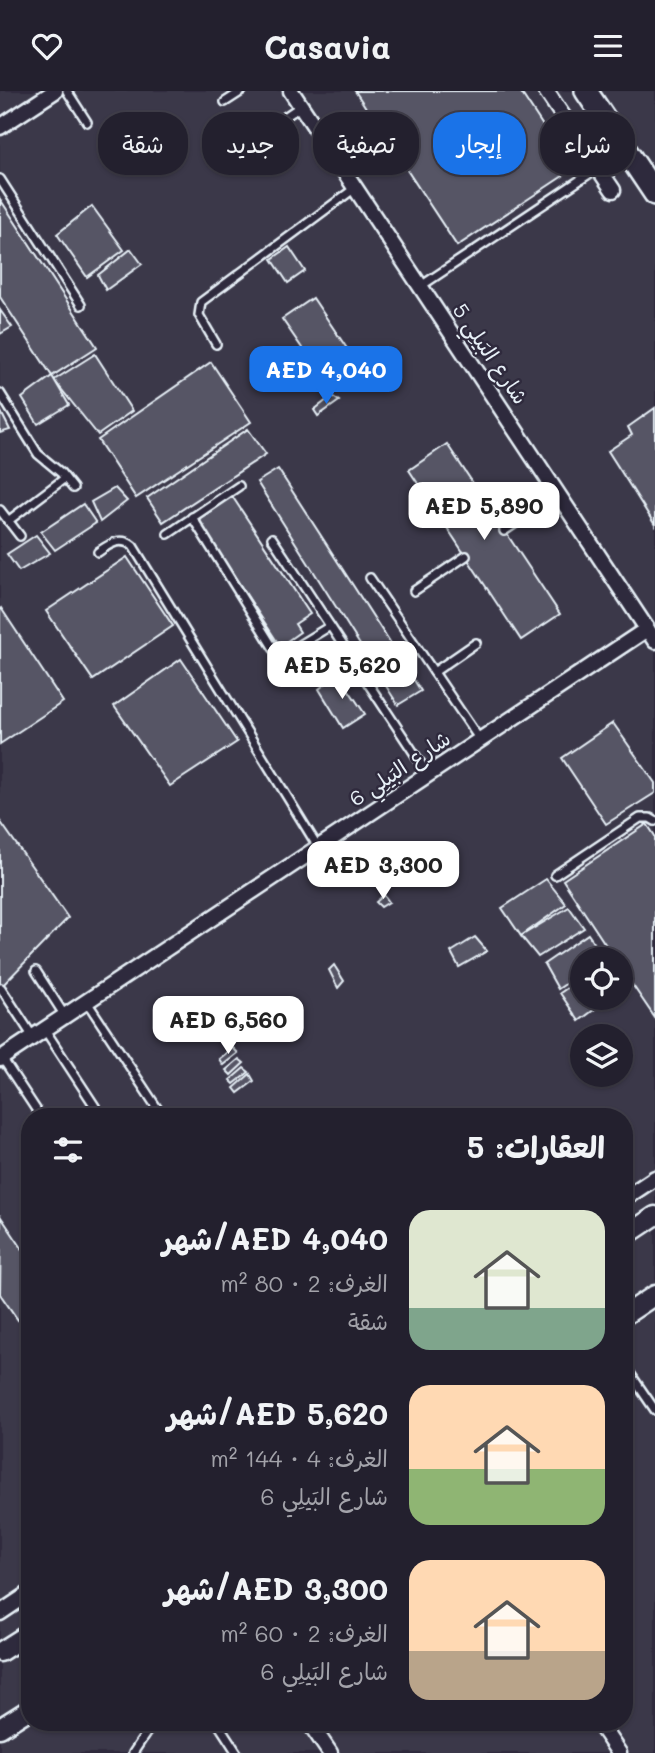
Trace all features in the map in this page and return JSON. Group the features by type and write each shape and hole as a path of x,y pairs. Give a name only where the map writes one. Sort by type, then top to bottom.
{"main road":[{"path":"586,91 655,194"}],"street":[{"path":"0,127 55,91"},
{"name":"شارع البَيلِي 5","path":"291,91 651,635"},
{"path":"546,91 560,112"},
{"path":"603,175 613,190"},
{"name":"شارع البَيلِي 6","path":"1,1058 480,740 651,635"},
{"path":"633,1193 655,1178"},
{"path":"633,1231 655,1216"},
{"path":"633,1312 655,1295"},
{"path":"0,1613 21,1599"},
{"path":"0,1652 21,1639"},
{"path":"0,1728 21,1715"},
{"path":"315,1731 330,1753"},
{"path":"604,1731 619,1753"}],"lane":[{"path":"67,91 87,122"},
{"path":"225,102 242,91"},
{"path":"292,112 301,106"},
{"path":"420,286 587,175"},
{"path":"0,179 81,305"},
{"path":"216,344 199,315 201,302 355,188"},
{"path":"0,393 38,454 56,468 73,488"},
{"path":"8,521 65,478"},
{"path":"168,534 239,486"},
{"path":"504,531 558,495"},
{"path":"0,510 20,536"},
{"path":"192,517 274,649 289,652 330,626"},
{"path":"272,538 429,775"},
{"path":"98,552 117,541 125,541 133,546 318,848"},
{"path":"414,591 466,557"},
{"path":"370,578 480,740"},
{"path":"434,673 476,643"},
{"path":"555,875 640,818 655,821"},
{"path":"36,971 65,1016"},
{"path":"1,988 95,1108"},
{"path":"87,1001 157,1108"},
{"path":"1,1058 35,1108"},
{"path":"633,1377 655,1410"},
{"path":"133,1753 149,1731"},
{"path":"223,1731 237,1753"}],"shaded area":[{"path":"0,91 655,91 655,1753 0,1753"}],"building":[{"path":"355,91 520,91 540,121 540,175 564,175 457,246 410,175 419,175 419,112 369,112"},
{"path":"0,199 97,347 52,376 0,297"},
{"path":"92,206 124,250 87,277 57,234"},
{"path":"289,247 305,271 288,283 272,259"},
{"path":"131,249 142,264 106,290 98,275"},
{"path":"313,298 350,353 320,374 282,319"},
{"path":"0,310 12,327 0,334"},
{"path":"95,354 132,411 98,435 54,380"},
{"path":"211,362 251,422 136,498 98,440"},
{"path":"52,376 69,405 38,424 22,398"},
{"path":"332,396 339,401 318,416 314,410"},
{"path":"655,408 655,525 608,451 632,435 628,427"},
{"path":"0,410 10,430 0,433"},
{"path":"248,429 266,454 163,522 147,498"},
{"path":"447,444 560,614 521,640 409,470"},
{"path":"278,469 421,691 398,705 257,482"},
{"path":"115,488 127,501 100,522 91,502"},
{"path":"232,496 310,614 295,624 300,632 280,646 197,519"},
{"path":"83,504 96,523 55,550 41,532"},
{"path":"36,535 50,553 19,571 7,554"},
{"path":"127,557 173,626 93,680 46,611"},
{"path":"0,609 63,702 0,744"},
{"path":"181,659 237,742 170,786 114,706"},
{"path":"338,674 365,714 343,728 319,689"},
{"path":"613,723 655,783 655,793 606,824 562,758"},
{"path":"0,821 68,918 0,988"},
{"path":"647,824 655,836 655,1018 633,986 633,947 607,947 563,880"},
{"path":"546,879 566,904 521,936 502,908"},
{"path":"384,895 389,902 381,907 376,902"},
{"path":"569,907 584,928 538,957 521,936"},
{"path":"588,934 597,947 570,947 570,981 558,989 544,964"},
{"path":"475,937 487,951 459,967 451,952"},
{"path":"334,965 344,981 338,988 329,970"},
{"path":"570,986 570,1008 560,993"},
{"path":"572,1010 594,1010 579,1021"},
{"path":"233,1048 238,1053 223,1065 219,1059"},
{"path":"239,1059 244,1063 231,1075 226,1070"},
{"path":"244,1068 249,1072 234,1084 230,1080"},
{"path":"250,1074 254,1081 238,1093 234,1088"},
{"path":"1,1217 21,1247 21,1318 18,1320 0,1294"}]}
